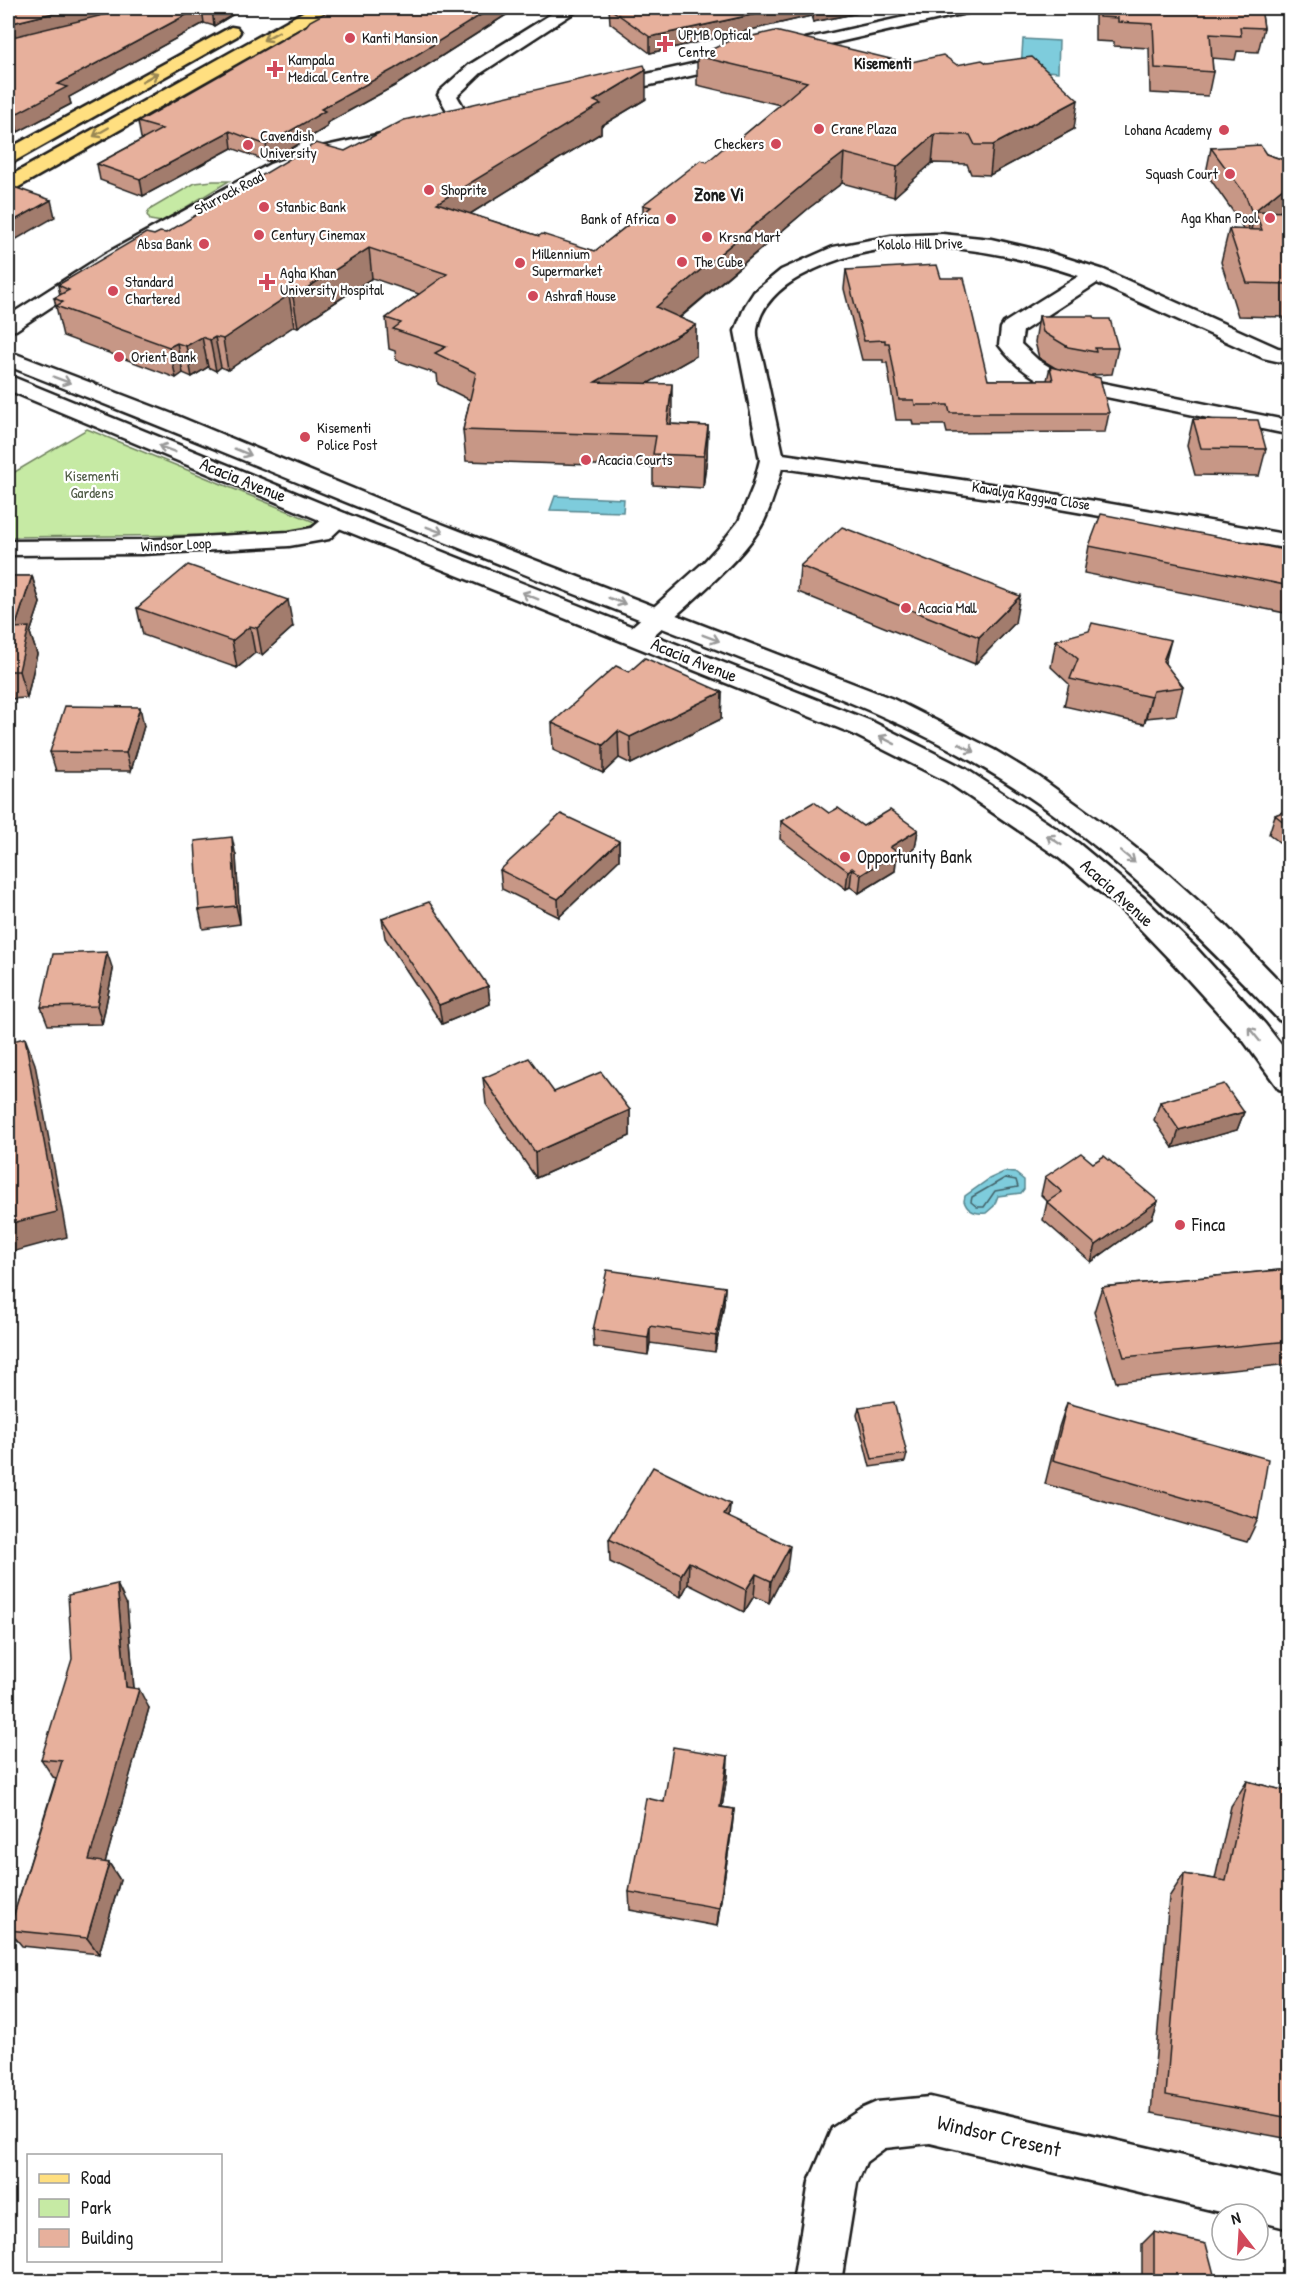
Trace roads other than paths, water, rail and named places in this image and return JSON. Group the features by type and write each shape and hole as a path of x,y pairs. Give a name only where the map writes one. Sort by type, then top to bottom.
{"main road":[{"path":"8,185 313,9"},
{"path":"8,157 245,25"}],"street":[{"path":"484,116 454,122 447,95 475,69 572,8"},
{"path":"581,95 966,8"},
{"name":"Sturrock Road","path":"8,325 112,258 277,168 324,152 418,131"},
{"name":"Kololo Hill Drive","path":"636,637 713,567 751,522 765,487 771,460 746,331 750,315 762,295 785,275 824,256 868,245 906,241 948,240 1023,251 1097,274 1261,348 1290,357"},
{"path":"1097,274 1012,328 1010,345 1036,371 1056,380 1282,426"},
{"name":"Acacia Avenue","path":"8,358 166,420 381,509 883,705 984,756 1029,784 1158,881 1213,932 1290,1012"},
{"name":"Acacia Avenue","path":"8,382 338,519 861,727 956,775 1068,850 1134,905 1185,956 1254,1032 1290,1080"},
{"name":"Kawalya Kaggwa Close","path":"771,460 908,477 1091,506 1290,542"},
{"name":"Windsor Loop","path":"8,548 142,547 289,539 320,534 338,519"},
{"name":"Windsor Cresent","path":"817,2282 833,2182 849,2145 877,2125 930,2120 1290,2205"}],"water":[{"path":"1023,39 1059,41 1058,72 1021,69"},
{"path":"555,496 624,499 623,512 550,510"},
{"path":"1004,1172 1015,1173 1024,1180 1024,1189 1021,1193 998,1196 994,1206 986,1213 978,1213 969,1209 964,1201 965,1196 989,1179"}],"place":[{"name":"Kanti Mansion","path":"350,38"},
{"name":"UPMB Optical Centre","path":"665,44"},
{"name":"Kampala Medical Centre","path":"275,69"},
{"name":"Crane Plaza","path":"819,129"},
{"name":"Lohana Academy","path":"1224,130"},
{"name":"Checkers","path":"776,144"},
{"name":"Cavendish University","path":"248,145"},
{"name":"Squash Court","path":"1230,174"},
{"name":"Shoprite","path":"429,190"},
{"name":"Stanbic Bank","path":"264,207"},
{"name":"Aga Khan Pool","path":"1270,218"},
{"name":"Bank of Africa","path":"671,219"},
{"name":"Century Cinemax","path":"259,235"},
{"name":"Krsna Mart","path":"707,237"},
{"name":"Absa Bank","path":"204,244"},
{"name":"The Cube","path":"682,262"},
{"name":"Millennium Supermarket","path":"520,263"},
{"name":"Agha Khan University Hospital","path":"267,282"},
{"name":"Standard Chartered","path":"113,291"},
{"name":"Ashrafi House","path":"533,296"},
{"name":"Orient Bank","path":"119,357"},
{"name":"Kisementi Police Post","path":"305,437"},
{"name":"Acacia Courts","path":"586,460"},
{"name":"Acacia Mall","path":"906,608"},
{"name":"Opportunity Bank","path":"845,857"},
{"name":"Finca","path":"1180,1225"}],"district":[{"name":"Kisementi","path":"883,63"},
{"name":"Zone Vi","path":"719,195"}],"park label":[{"name":"Kisementi Gardens","path":"92,484"}]}
